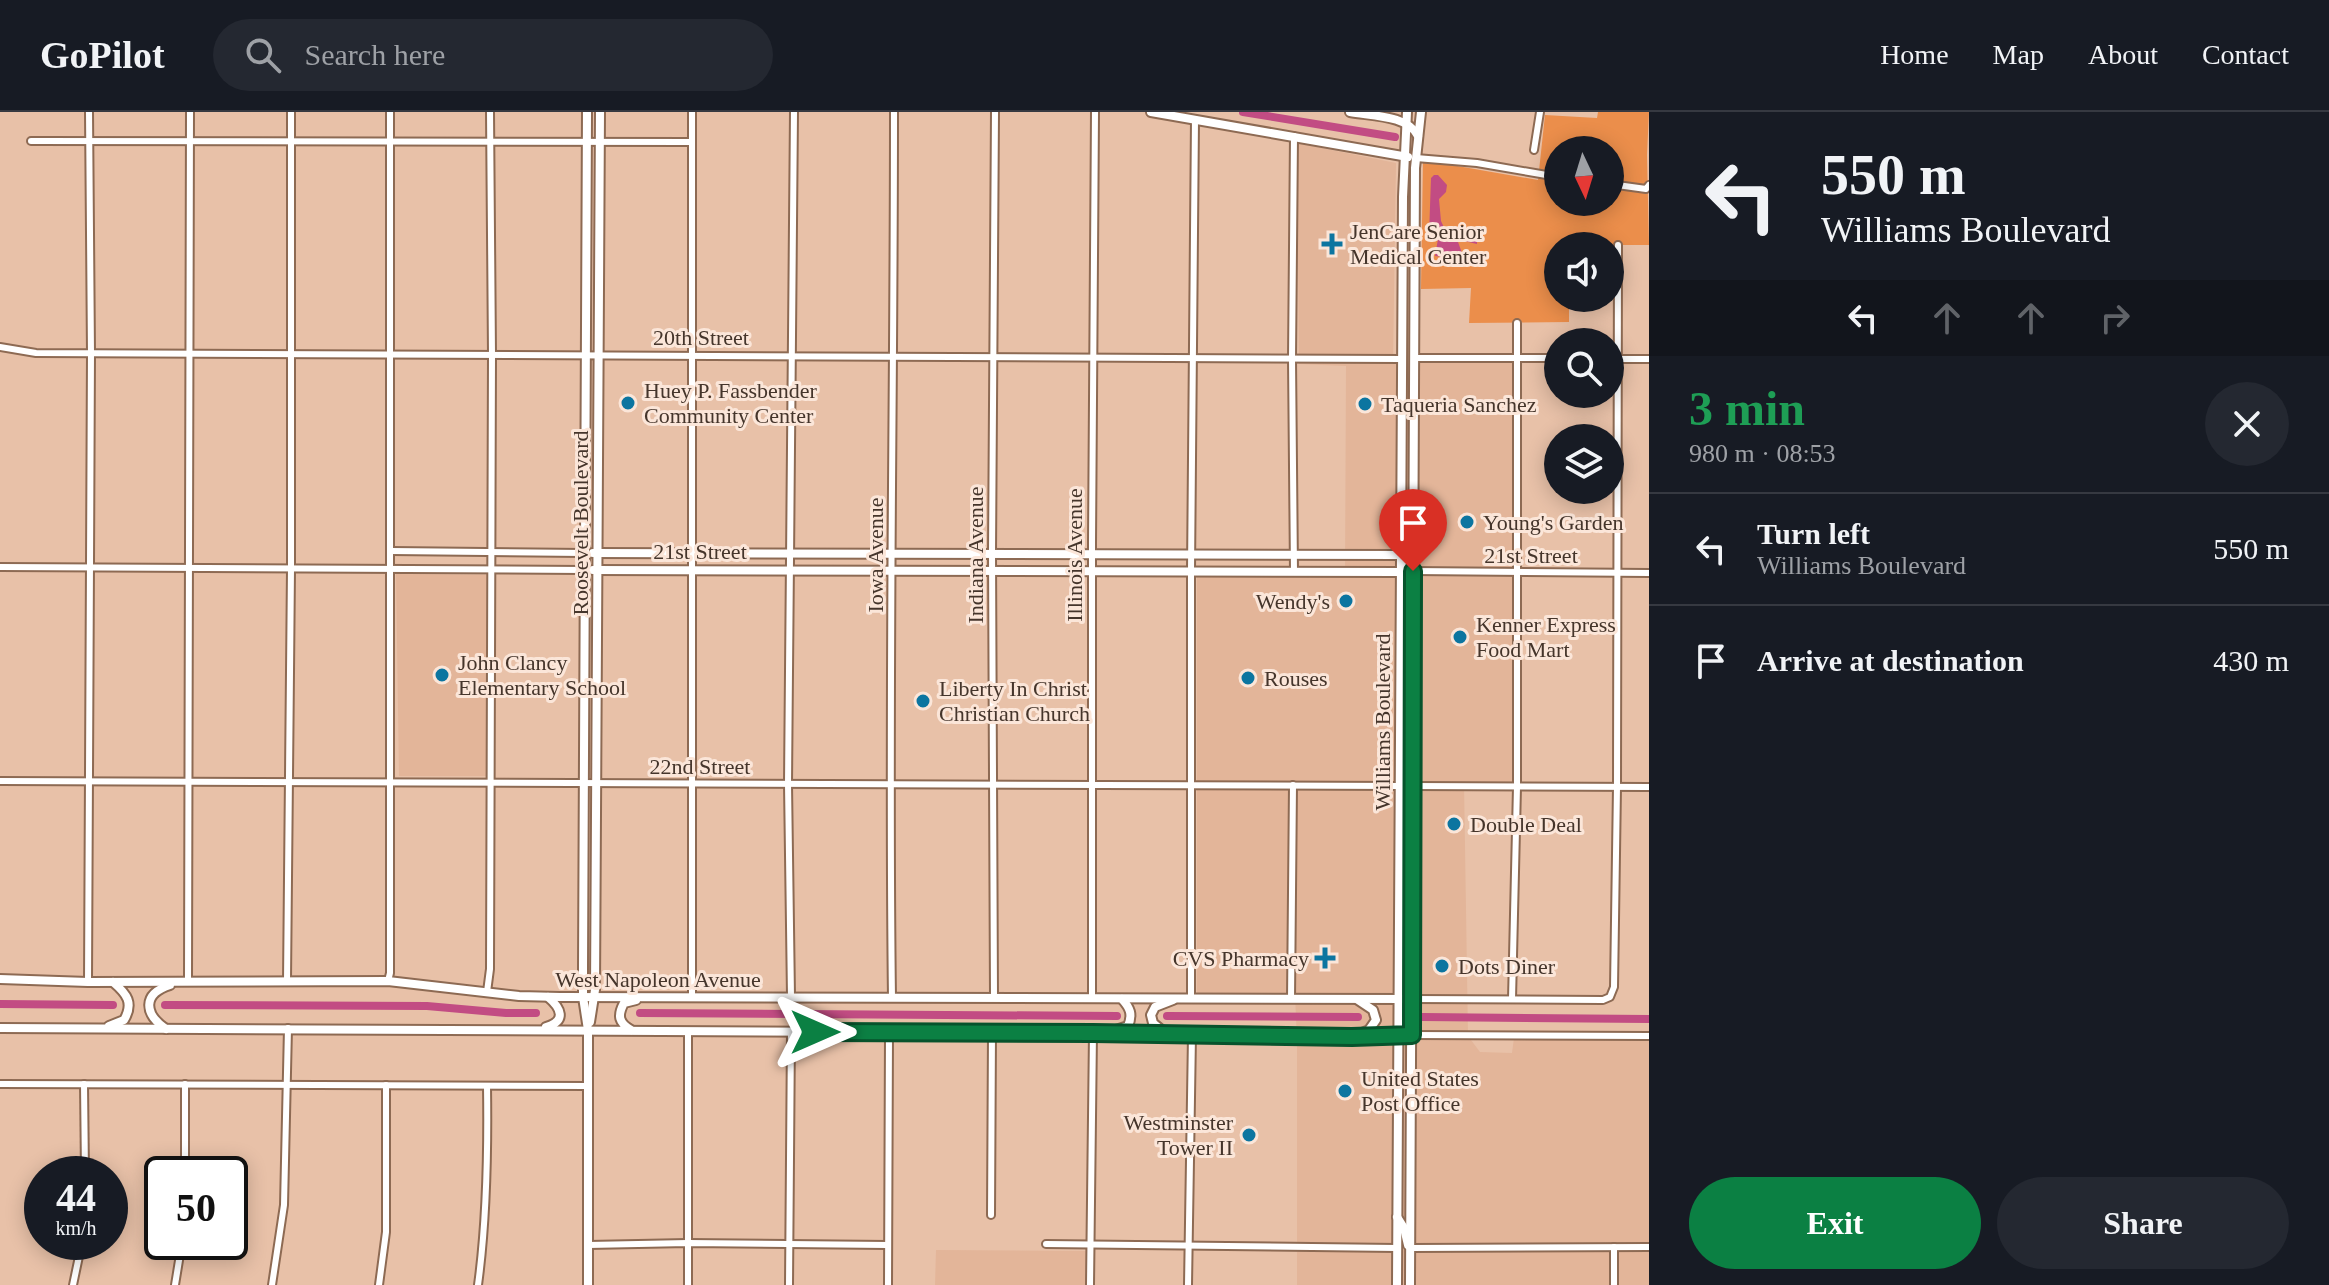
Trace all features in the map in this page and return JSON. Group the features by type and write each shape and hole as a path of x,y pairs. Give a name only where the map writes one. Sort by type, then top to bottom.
{"main road":[{"name":"Roosevelt Boulevard","path":"587,112 583,997 588,1030 588,1285"},
{"name":"Roosevelt Boulevard","path":"588,1030 595,997 600,112"},
{"path":"1151,112 1416,158"},
{"path":"1350,112 1406,122 1414,128 1418,137"},
{"name":"Williams Boulevard","path":"1397,1285 1402,323 1407,112"},
{"name":"Williams Boulevard","path":"1409,1285 1416,158 1421,112"},
{"path":"1402,323 1408,331 1408,347 1414,358"},
{"path":"1402,359 1407,362 1409,376 1414,382"},
{"name":"21st Street","path":"584,553 1401,555"},
{"path":"1401,555 1406,559 1413,597"},
{"name":"21st Street","path":"584,570 1400,572"},
{"path":"1400,763 1407,784 1412,786"},
{"name":"West Napoleon Avenue","path":"0,979 88,982 388,981 548,997 1412,999"},
{"path":"101,1029 124,1020 129,1011 126,995 113,982"},
{"path":"166,1029 154,1021 149,1005 152,996 158,989 183,982"},
{"path":"534,1030 553,1025 560,1017 558,1005 548,997"},
{"path":"633,1030 623,1025 619,1012 624,1003 645,997"},
{"path":"1108,1033 1128,1026 1131,1019 1129,1006 1122,999"},
{"path":"1168,1034 1158,1029 1151,1015 1155,1007 1178,999"},
{"path":"1352,1037 1369,1030 1376,1020 1373,1010 1357,999"},
{"path":"0,1028 1412,1035"},
{"path":"1397,1216 1410,1248"},
{"path":"1397,1248 1405,1258 1409,1285"}],"street":[{"path":"88,982 89,112"},
{"path":"183,982 189,781 190,112"},
{"path":"287,981 291,112"},
{"path":"388,981 390,112"},
{"path":"487,992 490,969 490,112"},
{"path":"692,112 692,998"},
{"path":"791,997 788,784 794,112"},
{"name":"Iowa Avenue","path":"892,998 890,784 894,112"},
{"name":"Indiana Avenue","path":"994,998 992,553 995,112"},
{"name":"Illinois Avenue","path":"1092,999 1095,112"},
{"path":"1534,150 1540,112"},
{"path":"1191,999 1195,119"},
{"path":"1294,136 1294,572"},
{"path":"31,141 692,142"},
{"path":"1416,158 1477,163 1544,175"},
{"path":"1624,185 1646,189 1649,185"},
{"path":"1512,999 1517,787 1517,323"},
{"name":"20th Street","path":"0,347 36,353 1402,359"},
{"path":"1414,358 1544,358"},
{"path":"1624,359 1649,359"},
{"path":"1412,999 1603,1000 1610,997 1614,984 1617,787 1614,408"},
{"name":"21st Street","path":"391,551 584,553"},
{"name":"21st Street","path":"0,567 584,570"},
{"name":"21st Street","path":"1413,571 1649,573"},
{"name":"22nd Street","path":"0,781 1400,786"},
{"path":"1291,999 1293,785"},
{"path":"1412,786 1649,787"},
{"path":"272,1285 284,1205 288,1028"},
{"path":"688,1031 688,1285"},
{"path":"789,1285 791,1032"},
{"path":"991,1215 992,1032"},
{"path":"888,1285 889,1033"},
{"path":"1090,1285 1093,1033"},
{"path":"1188,1285 1192,1035"},
{"path":"1412,1035 1649,1036"},
{"path":"0,1084 588,1086"},
{"path":"84,1084 85,1156"},
{"path":"185,1084 185,1156"},
{"path":"379,1285 386,1232 386,1085"},
{"path":"478,1285 483,1252 487,1170 487,1086"},
{"path":"1046,1244 1397,1248"},
{"path":"588,1245 888,1245"},
{"path":"1614,1247 1614,1285"},
{"path":"1410,1248 1649,1247"},
{"path":"73,1285 78,1260"},
{"path":"175,1285 179,1260"}],"shaded area":[{"path":"1598,112 1649,112 1649,245 1624,245 1624,232 1544,232 1544,312 1569,312 1569,322 1469,323 1471,288 1421,289 1423,160 1538,180 1545,115 1597,118"},
{"path":"1297,143 1396,163 1393,363 1513,362 1512,782 1464,782 1468,1036 1480,1052 1512,1053 1514,1038 1649,1039 1649,1285 1297,1285 1295,994 1197,993 1197,574 1345,576 1346,366 1299,364"},
{"path":"1438,175 1447,185 1446,192 1439,199 1441,221 1447,234 1463,232 1477,240 1477,244 1460,240 1462,253 1452,258 1435,256 1438,239 1429,235 1431,178"},
{"name":"John Clancy Elementary School","path":"396,574 487,575 486,776 399,776"},
{"path":"936,1250 1086,1251 1086,1285 935,1285"}],"waterway":[{"path":"1243,112 1395,137"},
{"path":"0,1004 113,1005"},
{"path":"165,1005 427,1006 536,1013"},
{"path":"640,1013 1117,1016"},
{"path":"1167,1016 1358,1017"},
{"path":"1422,1017 1649,1019"}],"place":[{"name":"JenCare Senior Medical Center","path":"1332,244"},
{"name":"Huey P. Fassbender Community Center","path":"628,403"},
{"name":"Taqueria Sanchez","path":"1365,404"},
{"name":"Young's Garden","path":"1467,522"},
{"name":"Wendy's","path":"1346,601"},
{"name":"Kenner Express Food Mart","path":"1460,637"},
{"name":"John Clancy Elementary School","path":"442,675"},
{"name":"Rouses","path":"1248,678"},
{"name":"Liberty In Christ Christian Church","path":"923,701"},
{"name":"Double Deal","path":"1454,824"},
{"name":"CVS Pharmacy","path":"1325,958"},
{"name":"Dots Diner","path":"1442,966"},
{"name":"United States Post Office","path":"1345,1091"},
{"name":"Westminster Tower II","path":"1249,1135"}],"route":[{"path":"815,1032 1412,1035 1413,571"}]}
